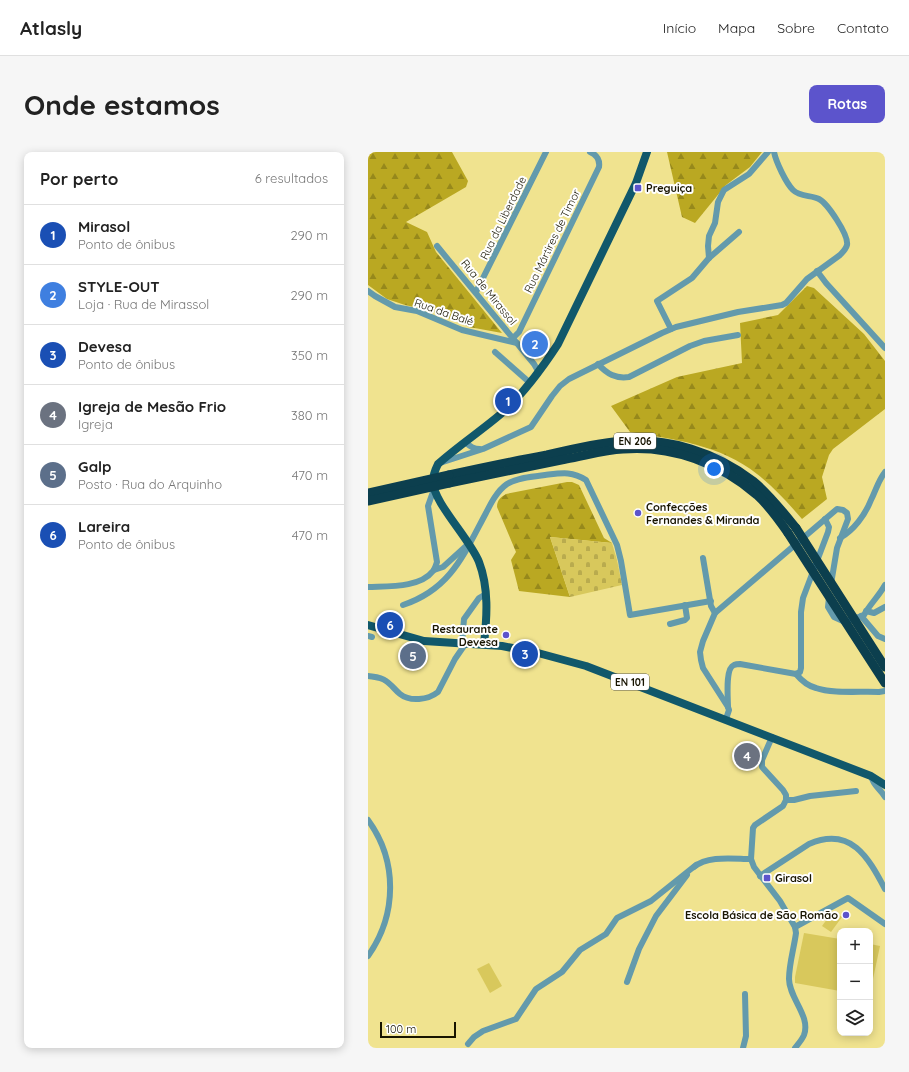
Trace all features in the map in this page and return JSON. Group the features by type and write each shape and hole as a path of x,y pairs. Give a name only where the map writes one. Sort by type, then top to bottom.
{"highway":[{"name":"EN 206","path":"368,500 449,479 603,443 654,441 676,444 721,461 753,481 768,495 885,667"},
{"name":"EN 206","path":"368,493 449,479"},
{"name":"EN 206","path":"792,530 885,683"}],"main road":[{"path":"484,644 487,612 486,594 479,562 469,543 439,500 434,489 434,473 438,464 502,413 549,357 565,330 636,183 647,152"},
{"name":"EN 101","path":"368,625 424,641 502,646 538,653 586,666 871,776 885,785"}],"street":[{"name":"Rua da Liberdade","path":"476,292 546,152"},
{"name":"Rua Mártires de Timor","path":"515,340 599,167 597,156 590,152"},
{"path":"709,258 709,236 715,223 718,202 724,190 749,174 768,152"},
{"path":"438,464 484,449 531,427 560,386 569,379 671,329 738,312 782,306 817,270 845,250 847,245 846,235 826,205 820,199 801,194 793,190 776,159 774,152"},
{"path":"671,329 657,301 692,278 709,258 738,232"},
{"name":"Rua de Mirassol","path":"438,246 515,340 538,371"},
{"path":"817,270 826,284 885,348"},
{"name":"Rua da Balé","path":"368,291 395,307 417,311 462,330 515,340"},
{"path":"598,364 614,376 621,378 629,377 690,346 704,341 738,335"},
{"path":"495,352 529,382"},
{"path":"469,454 462,451 463,444 475,449 484,449"},
{"path":"840,538 854,528 871,501 880,478 885,472"},
{"path":"403,605 425,596 444,582 456,567 493,501 506,485 513,481 560,473 570,473 580,476 586,480 617,545 630,615 710,601"},
{"path":"434,489 428,506 437,562 434,570"},
{"path":"728,707 703,668 701,660 700,652 703,641 715,613 837,509 843,510 847,513 848,518 840,538 828,607 834,617 845,622 861,616 885,585"},
{"path":"796,674 800,672 801,668 801,612 804,598 828,532 829,527 825,519"},
{"path":"368,587 401,585 422,580 434,570 443,567 469,543"},
{"path":"703,558 710,601 715,613"},
{"path":"368,676 386,680 400,694 411,699 433,696 438,692 464,643 464,619 479,598 486,594"},
{"path":"670,624 685,620 687,618 685,605"},
{"path":"866,611 874,613 885,607"},
{"path":"861,616 878,636 885,639"},
{"path":"453,643 455,658"},
{"path":"726,719 729,710 728,674 730,668 734,664 796,674 801,680 818,689 878,692 885,691"},
{"path":"772,737 762,760 762,768 783,790 786,795 786,800 783,806 755,825 753,828 751,859 760,876 780,901 795,927 796,933 789,980 790,988 804,1017 806,1025 803,1037 795,1048"},
{"path":"871,776 873,784 881,790 885,797"},
{"path":"786,800 856,791"},
{"path":"368,820 375,829 384,848 390,867 391,890 385,923 378,940 368,956"},
{"path":"760,876 809,844 817,841 834,840 849,843 859,849 867,858 885,889"},
{"path":"468,1044 482,1031 516,1019 536,989 562,972 580,950 606,934 618,918 651,901 696,865 706,860 751,859"},
{"path":"627,982 639,949 656,916 696,865"},
{"path":"795,927 848,898 885,924"},
{"path":"743,1048 746,1036 745,994"}],"green space":[{"path":"368,152 452,152 468,181 466,187 406,222 427,232 436,252 502,333 469,327 431,311 387,299 368,285"},
{"path":"667,152 762,152 750,167 726,185 695,223 682,217"},
{"path":"807,286 814,288 864,334 885,361 885,409 833,449 829,455 822,477 827,499 802,519 769,484 743,464 728,456 696,445 663,437 630,432 611,406 677,377 742,363 740,323 778,315"},
{"path":"572,482 579,485 604,538 612,543 550,537 570,597 519,591 511,560 516,552 497,507 498,502 506,494"},
{"path":"550,537 612,543 622,585 570,597"},
{"path":"833,911 842,917 831,932 822,926"},
{"path":"804,933 837,938 837,990 795,983"},
{"path":"873,945 880,946 873,979"},
{"path":"489,963 502,986 490,993 477,969"}],"place":[{"name":"Preguiça","path":"638,188"},
{"name":"STYLE-OUT","path":"535,344"},
{"name":"Mirasol","path":"508,401"},
{"name":"Confecções Fernandes & Miranda","path":"638,513"},
{"name":"Lareira","path":"390,625"},
{"name":"Restaurante Devesa","path":"506,635"},
{"name":"Devesa","path":"525,654"},
{"name":"Galp","path":"413,656"},
{"name":"Igreja de Mesão Frio","path":"747,756"},
{"name":"Girasol","path":"767,878"},
{"name":"Escola Básica de São Romão","path":"846,915"}]}
